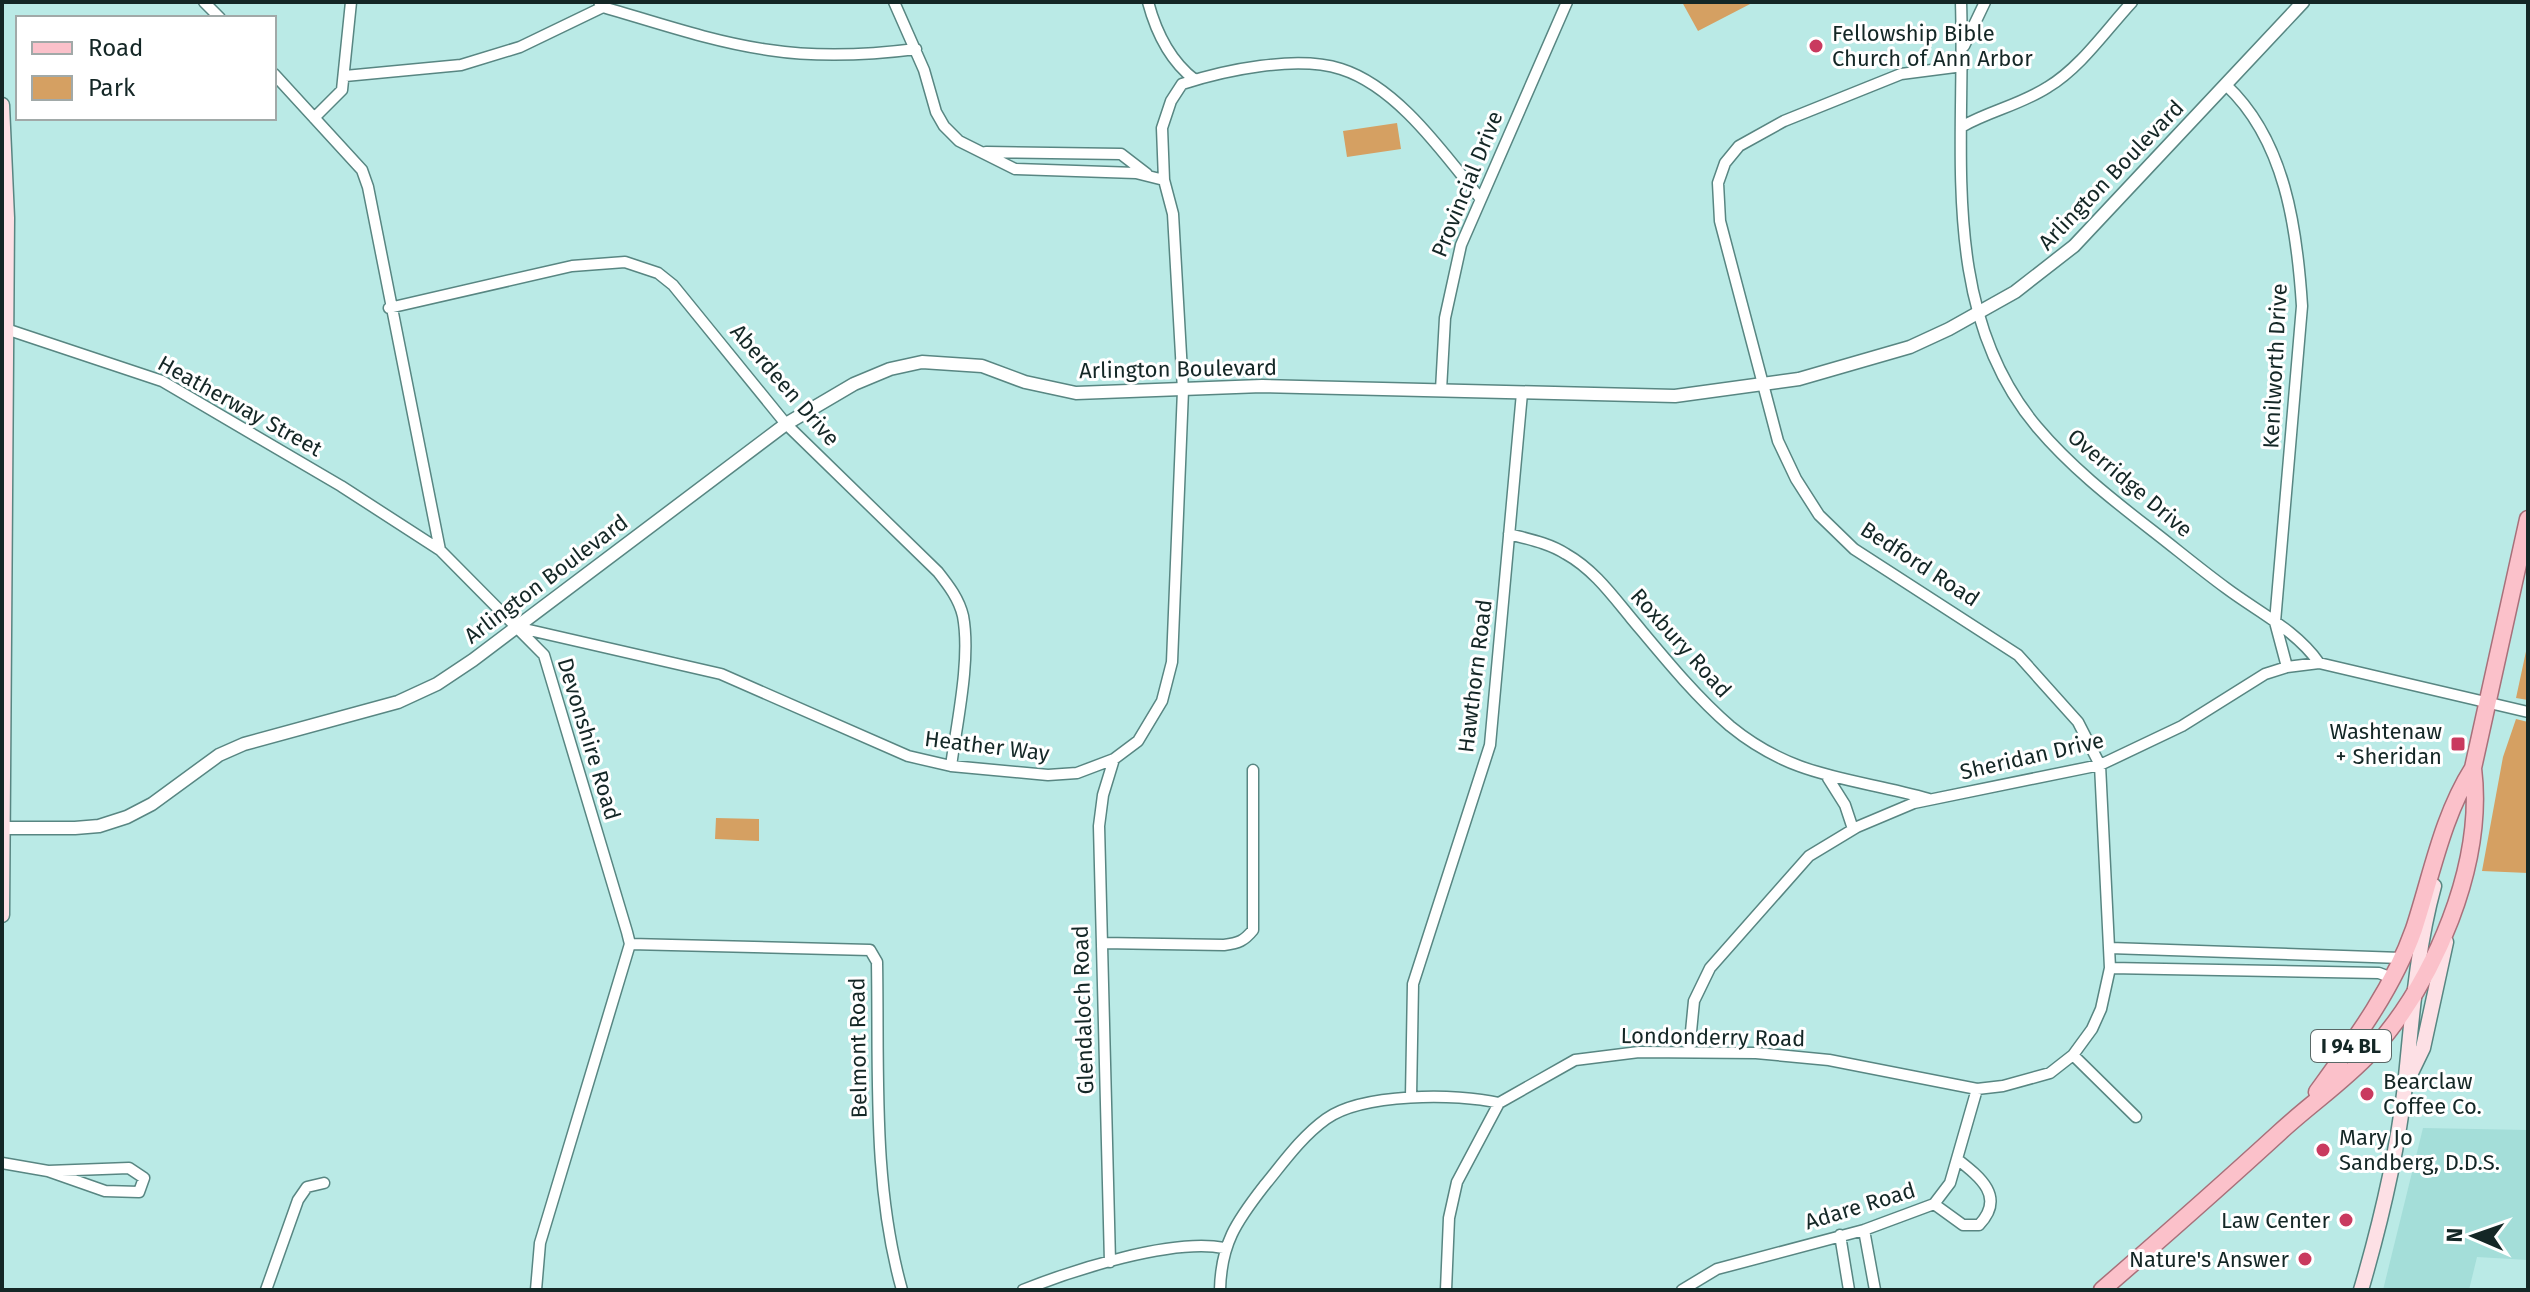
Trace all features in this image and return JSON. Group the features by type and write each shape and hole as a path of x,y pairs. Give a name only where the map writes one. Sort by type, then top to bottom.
{"main road":[{"path":"2,105 6,329 2,915"},
{"name":"I 94 BL","path":"2304,1110 2357,1036 2401,958 2448,816 2473,768 2528,519"},
{"name":"I 94 BL","path":"2102,1290 2368,1055 2417,990 2452,914 2477,797 2473,768"},
{"path":"2361,1290 2381,1209 2405,1086 2407,1044 2448,816"},
{"path":"2405,1086 2423,1048 2452,914"}],"street":[{"path":"314,118 342,90 351,2"},
{"path":"894,2 916,49 944,126 959,141 1015,169 1037,173 1147,174"},
{"path":"1148,2 1153,21 1179,68 1195,80 1265,66 1341,69 1382,92 1423,128 1480,198"},
{"name":"Provincial Drive","path":"1441,390 1450,280 1480,198 1567,2"},
{"name":"Overridge Drive","path":"1961,2 1961,218 1978,314 1997,367 2035,425 2072,466 2226,589 2308,647 2319,663"},
{"path":"1963,48 1985,2"},
{"path":"1963,126 1994,108 2023,102 2052,85 2132,2"},
{"name":"Arlington Boulevard","path":"3,828 87,827 127,817 152,804 219,755 244,744 417,694 473,660 786,424 854,384 890,369 922,362 972,364 1076,393 1262,386 1675,396 1763,384 1864,363 1910,347 2015,292 2074,246 2303,2"},
{"path":"345,76 461,65 520,47 601,4 770,50 889,52 916,49"},
{"name":"Bedford Road","path":"1963,66 1901,74 1784,121 1739,146 1725,163 1718,183 1720,221 1778,441 1796,479 1819,515 1854,549 2018,655 2078,722 2100,765 2110,948"},
{"path":"276,76 362,170 365,178 440,550"},
{"name":"Heather Way","path":"516,627 721,674 908,756 951,766 1048,775 1077,773 1114,759 1138,741 1153,719 1172,662 1183,390 1173,214 1164,180 1162,128 1171,101 1182,84 1195,80"},
{"name":"Kenilworth Drive","path":"2226,85 2246,103 2266,134 2290,208 2300,267 2302,306 2275,622 2287,667"},
{"path":"980,151 1121,154 1147,174 1164,180"},
{"name":"Aberdeen Drive","path":"389,308 572,266 603,262 642,266 673,285 786,424 938,572 955,594 963,615 965,643 951,766"},
{"name":"Heatherway Street","path":"6,329 162,381 341,486 440,550"},
{"name":"Hawthorn Road","path":"1411,1097 1413,984 1490,745 1522,393"},
{"name":"Roxbury Road","path":"1509,534 1548,545 1584,565 1729,725 1783,761 1828,778 1930,799"},
{"name":"Devonshire Road","path":"440,550 544,655 630,944"},
{"name":"Sheridan Drive","path":"1689,1052 1694,1001 1710,968 1809,856 1853,829 1930,799 2100,765 2182,726 2265,674 2287,667 2319,663 2528,712"},
{"name":"Glendaloch Road","path":"1110,1262 1099,826 1103,795 1114,759"},
{"path":"1102,943 1224,945 1240,943 1247,938 1253,930 1253,770"},
{"path":"1828,778 1845,805 1853,829"},
{"path":"536,1290 543,1230 630,944"},
{"name":"Belmont Road","path":"630,944 870,950 877,962 880,1157 888,1231 902,1290"},
{"path":"2110,948 2401,958"},
{"name":"Londonderry Road","path":"1499,1103 1575,1060 1639,1052 1829,1060 1977,1089 2019,1083 2050,1073 2073,1055 2092,1029 2101,1009 2110,968 2110,948"},
{"path":"2282,952 2282,971"},
{"path":"2110,968 2379,973 2392,978"},
{"path":"2073,1055 2136,1117"},
{"name":"Adare Road","path":"1682,1290 1717,1269 1864,1230 1934,1204 1950,1183 1977,1089"},
{"path":"1220,1290 1224,1248 1251,1204 1299,1143 1328,1117 1365,1105 1411,1097 1475,1097 1499,1103 1457,1182 1449,1218 1446,1290"},
{"path":"1934,1204 1963,1225 1979,1225 1987,1216 1990,1190 1984,1180 1957,1159"},
{"path":"2,1163 48,1171 105,1191 139,1192 143,1187 144,1178 129,1168 48,1171"},
{"path":"266,1290 298,1200 307,1187 324,1183"},
{"path":"1864,1230 1875,1290"},
{"path":"1840,1235 1849,1290"},
{"path":"1023,1290 1110,1262 1203,1244 1224,1248"}],"shaded area":[{"path":"2423,1128 2528,1130 2528,1260 2477,1257 2469,1290 2383,1290"}],"green space":[{"path":"1682,2 1754,2 1698,31"},
{"path":"1397,123 1401,149 1347,157 1343,131"},
{"path":"2528,642 2528,700 2516,698"},
{"path":"2516,719 2528,722 2528,873 2482,871 2503,757"},
{"path":"716,818 759,819 759,841 715,839"}],"place":[{"name":"Fellowship Bible Church of Ann Arbor","path":"1816,46"},
{"name":"Washtenaw + Sheridan","path":"2458,744"},
{"name":"Bearclaw Coffee Co.","path":"2367,1094"},
{"name":"Mary Jo Sandberg, D.D.S.","path":"2323,1150"},
{"name":"Law Center","path":"2346,1220"},
{"name":"Nature's Answer","path":"2305,1259"}]}
